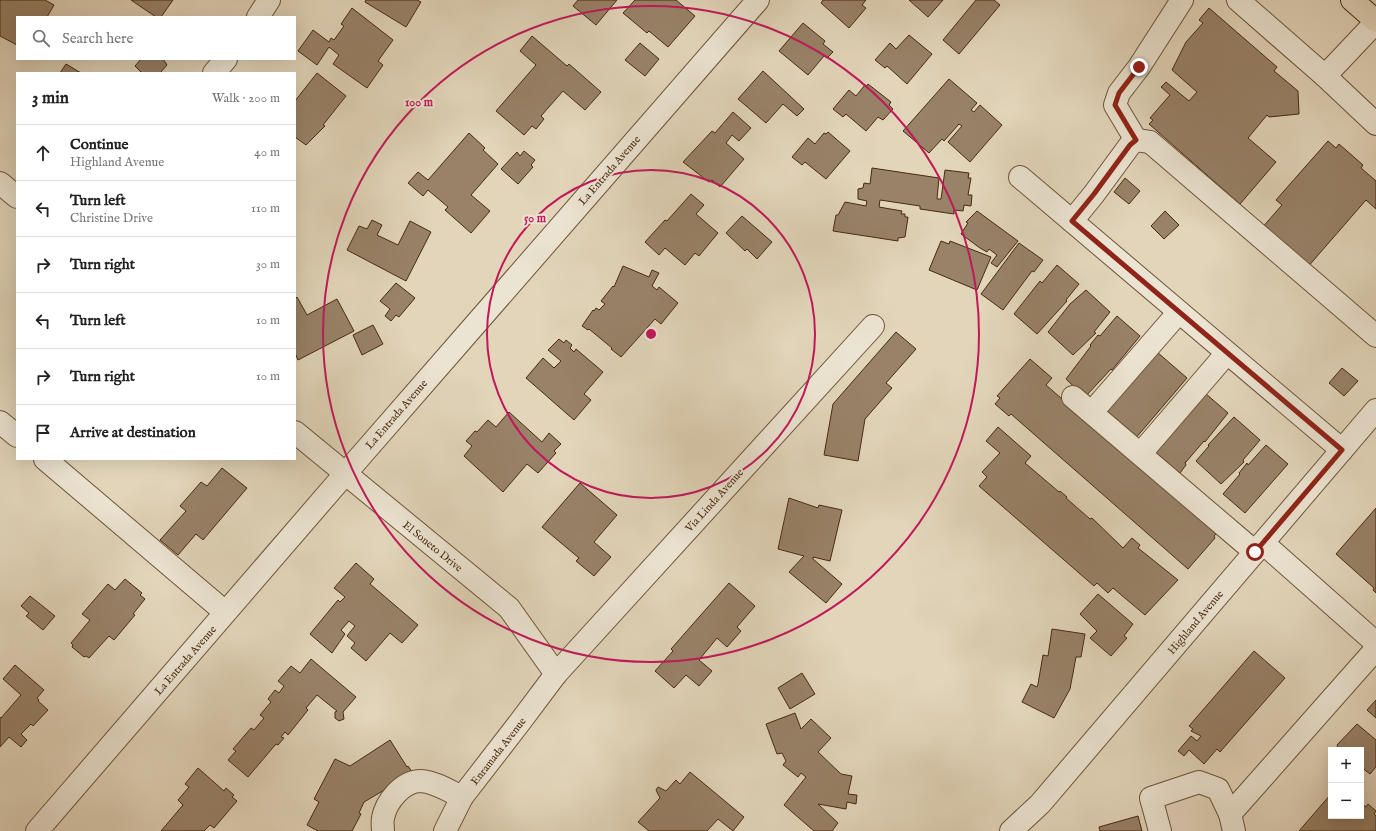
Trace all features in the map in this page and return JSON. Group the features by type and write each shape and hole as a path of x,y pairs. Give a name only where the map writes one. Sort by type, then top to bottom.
{"main road":[{"path":"1352,0 1376,21"}],"street":[{"path":"259,16 268,0"},
{"name":"La Entrada Avenue","path":"37,831 344,474 758,0"},
{"path":"1136,140 1115,105 1119,93 1139,67 1182,0"},
{"path":"1238,0 1326,76 1376,124"},
{"path":"1326,76 1376,21"},
{"path":"215,72 225,60"},
{"path":"1072,221 1130,145 1136,140 1150,142 1376,336"},
{"path":"1020,177 1342,450"},
{"path":"0,183 16,196"},
{"path":"1099,404 1179,312"},
{"name":"Via Linda Avenue","path":"556,674 873,326"},
{"path":"1147,446 1227,353"},
{"path":"1073,397 1376,643"},
{"name":"Highland Avenue","path":"1011,831 1040,804 1376,410"},
{"path":"0,422 16,435"},
{"name":"El Soneto Drive","path":"296,433 344,474 509,608 556,674"},
{"path":"46,460 226,612"},
{"path":"1160,831 1151,798 1199,782 1218,789 1232,822 1376,649"},
{"name":"Enramada Avenue","path":"445,831 462,797 556,674"},
{"path":"383,831 383,818 389,802 398,792 409,784 420,781 432,784 462,797"}],"building":[{"path":"0,0 45,0 54,5 48,16 16,16 16,44 0,36"},
{"path":"131,0 173,0 162,16 155,16"},
{"path":"366,0 417,0 421,2 406,27 365,2"},
{"path":"578,0 617,0 596,25 573,6"},
{"path":"635,0 676,0 695,16 668,47 649,31 647,33 623,13"},
{"path":"823,0 866,0 862,5 866,8 849,28 821,3"},
{"path":"909,0 943,0 928,17"},
{"path":"976,0 994,0 1000,5 959,54 943,40"},
{"path":"352,8 393,40 378,61 383,65 367,88 333,64 339,55 329,47 317,65 298,51 313,30 329,42 331,38 334,40 344,26 341,24"},
{"path":"1209,8 1277,67 1274,71 1298,91 1299,114 1269,117 1267,115 1248,138 1276,162 1240,204 1149,124 1153,120 1150,118 1170,95 1161,87 1166,82 1189,101 1197,92 1172,70 1186,42 1203,23 1199,20"},
{"path":"803,23 825,41 823,44 833,52 827,58 824,56 808,75 779,51"},
{"path":"909,35 932,54 907,84 887,66 885,68 875,60 890,43 896,49"},
{"path":"532,36 567,66 569,64 601,92 585,110 563,91 541,116 544,119 536,129 532,126 524,135 496,111 536,65 520,51"},
{"path":"640,43 659,59 645,76 625,60"},
{"path":"140,60 164,60 167,65 161,72 141,72 135,66"},
{"path":"66,64 79,72 61,72"},
{"path":"763,71 804,109 797,116 783,104 766,123 738,99"},
{"path":"317,73 346,96 323,125 325,126 306,145 296,138 296,100"},
{"path":"949,79 977,103 971,110 974,112 980,105 1002,125 970,162 948,142 962,126 959,124 944,141 942,139 929,153 903,131"},
{"path":"868,84 891,102 889,105 893,109 883,120 878,117 866,131 846,114 843,117 833,109 849,90 856,96 865,85 867,86"},
{"path":"733,112 751,128 739,141 732,135 726,143 744,159 720,187 712,180 709,182 683,162 712,131 715,133"},
{"path":"828,132 850,151 826,179 805,162 802,165 792,157 808,138 815,144 824,133 826,134"},
{"path":"469,133 485,148 483,150 498,164 471,195 490,211 471,233 445,210 448,207 428,190 423,196 408,183 418,172 428,180"},
{"path":"1328,141 1336,148 1339,144 1363,165 1361,168 1376,181 1376,209 1366,200 1306,269 1261,229 1282,205 1276,200"},
{"path":"524,151 535,160 531,165 533,167 518,184 501,169 517,152 520,156"},
{"path":"872,168 939,178 937,199 941,199 945,170 969,173 968,178 971,178 968,195 972,195 971,206 964,205 963,211 954,210 954,214 920,209 920,206 880,200 879,207 902,211 901,214 905,214 905,217 908,217 905,237 898,238 898,241 833,231 836,215 838,215 845,202 866,206 867,201 858,199 858,189 863,188 864,183 870,184"},
{"path":"1125,178 1140,191 1129,204 1114,192"},
{"path":"691,194 704,205 696,214 718,233 699,256 695,253 685,265 665,248 659,255 645,242 665,220 667,221"},
{"path":"977,211 1018,241 997,267 991,263 997,255 989,249 987,252 980,248 961,234 968,223 966,222"},
{"path":"1165,211 1179,225 1164,239 1151,226"},
{"path":"742,216 772,242 757,259 747,249 745,251 726,233"},
{"path":"372,220 382,225 377,235 398,245 410,221 431,232 406,281 347,250 359,226 367,229"},
{"path":"941,241 949,244 950,241 991,257 977,290 929,270"},
{"path":"1019,243 1043,260 1034,272 1032,271 1003,310 981,294"},
{"path":"1057,265 1079,284 1066,300 1067,301 1037,334 1014,314 1040,281 1042,283"},
{"path":"623,266 649,277 652,270 659,273 652,286 657,290 659,287 678,303 661,324 655,319 621,357 589,329 588,330 582,326 593,310 594,311 596,308 599,310 605,304 601,301 613,286 614,287"},
{"path":"396,283 415,298 399,317 396,315 391,321 385,316 390,309 380,301"},
{"path":"1086,290 1110,312 1094,332 1096,333 1073,355 1048,332 1070,304"},
{"path":"297,297 307,315 337,299 354,331 298,360 296,355"},
{"path":"1117,316 1140,336 1112,370 1111,369 1085,397 1066,379 1098,335 1100,336"},
{"path":"373,325 383,344 362,355 353,335"},
{"path":"896,332 916,349 886,383 892,388 865,419 858,461 824,455 833,404"},
{"path":"559,339 564,343 566,340 572,345 570,348 574,352 576,349 603,372 584,394 591,400 574,420 526,378 543,358 554,368 561,361 548,350"},
{"path":"1157,352 1187,378 1135,439 1105,413"},
{"path":"1030,359 1052,378 1046,385 1183,505 1218,532 1214,536 1215,538 1188,569 1011,414 1009,416 995,404 1000,398 997,396"},
{"path":"1342,368 1358,381 1344,396 1329,383"},
{"path":"1205,393 1228,413 1205,442 1204,441 1185,462 1186,465 1180,473 1177,471 1175,473 1153,456"},
{"path":"509,412 542,442 549,433 561,444 554,451 556,453 538,473 527,464 503,492 464,456 472,446 466,441 475,431 477,432 488,420 496,427"},
{"path":"1234,417 1260,440 1243,460 1244,462 1221,484 1196,461 1209,446 1208,445"},
{"path":"998,427 1031,456 1025,463 1067,497 1066,498 1090,519 1092,518 1123,548 1132,538 1140,545 1138,548 1178,580 1145,615 1113,588 1108,593 1097,583 1094,586 979,486 987,477 982,472 1000,453 986,441"},
{"path":"1266,445 1288,464 1245,513 1223,494 1247,463 1248,465"},
{"path":"222,468 247,488 203,540 196,534 178,555 160,540 186,511 180,506 201,482 207,486"},
{"path":"580,483 617,515 594,542 611,557 594,576 576,561 579,558 542,527"},
{"path":"789,498 818,508 819,505 842,510 830,561 813,557 813,559 842,584 826,603 789,572 804,556 778,549"},
{"path":"1376,508 1376,593 1373,590 1374,588 1336,554"},
{"path":"356,563 374,579 370,584 418,625 402,643 390,633 366,661 351,648 355,643 347,636 355,626 349,621 341,630 345,634 332,653 310,634 338,600 340,602 345,597 334,588"},
{"path":"125,579 142,593 140,595 145,599 133,614 135,615 114,640 109,636 89,658 86,656 84,657 72,647 73,645 71,643 90,620 82,614 108,584 115,590"},
{"path":"729,583 755,606 737,627 741,631 727,647 717,638 699,660 712,671 699,686 686,675 674,688 655,671 673,651 671,649"},
{"path":"1098,594 1133,624 1124,636 1127,638 1111,656 1090,638 1097,631 1080,614"},
{"path":"30,596 55,616 43,630 26,616 29,613 21,606"},
{"path":"1052,629 1085,634 1081,657 1076,657 1070,689 1054,718 1022,702 1031,684 1037,687 1043,655 1048,656"},
{"path":"1254,651 1285,678 1220,752 1217,749 1204,764 1189,750 1184,756 1178,751 1191,736 1197,741 1201,736 1191,731 1193,729 1189,726"},
{"path":"311,659 356,697 343,712 344,719 339,721 335,718 335,712 337,711 317,695 306,708 308,710 288,735 285,732 281,737 284,738 278,745 276,744 248,777 228,760 236,751 233,749 251,728 254,730 264,718 260,715 271,702 268,699 275,690 279,693 284,686 278,681 291,666 300,673"},
{"path":"15,665 44,690 37,698 39,700 38,701 48,710 33,726 31,724 21,734 27,740 21,747 9,737 0,747 0,717 1,718 21,695 3,679"},
{"path":"802,673 815,694 790,709 778,688"},
{"path":"1376,700 1376,718 1367,710"},
{"path":"795,713 801,729 811,719 831,738 818,752 841,774 852,776 848,794 857,795 856,804 847,802 846,809 818,804 838,823 832,831 814,831 784,805 806,777 801,773 798,777 783,765 786,761 782,753 777,754 766,724"},
{"path":"1357,724 1376,740 1376,767 1370,774 1364,769 1364,747 1338,747 1337,745"},
{"path":"390,740 407,767 408,766 413,773 364,802 359,813 361,814 352,831 318,831 307,825 319,802 314,799 335,759 350,766"},
{"path":"198,768 224,791 226,788 234,795 232,797 237,801 214,828 210,825 204,831 161,831 183,805 178,800 189,787 185,784"},
{"path":"690,772 744,817 733,831 718,819 707,831 649,831 638,822 660,798 656,790 658,787 666,791 676,780 680,784"},
{"path":"1328,797 1328,819 1364,819 1364,805 1366,807 1368,804 1376,811 1374,814 1376,816 1376,831 1299,831"},
{"path":"1138,816 1142,831 1100,831 1099,827"}],"route":[{"path":"1139,67 1119,93 1115,105 1136,140 1130,145 1072,221 1342,450 1255,552"}]}
